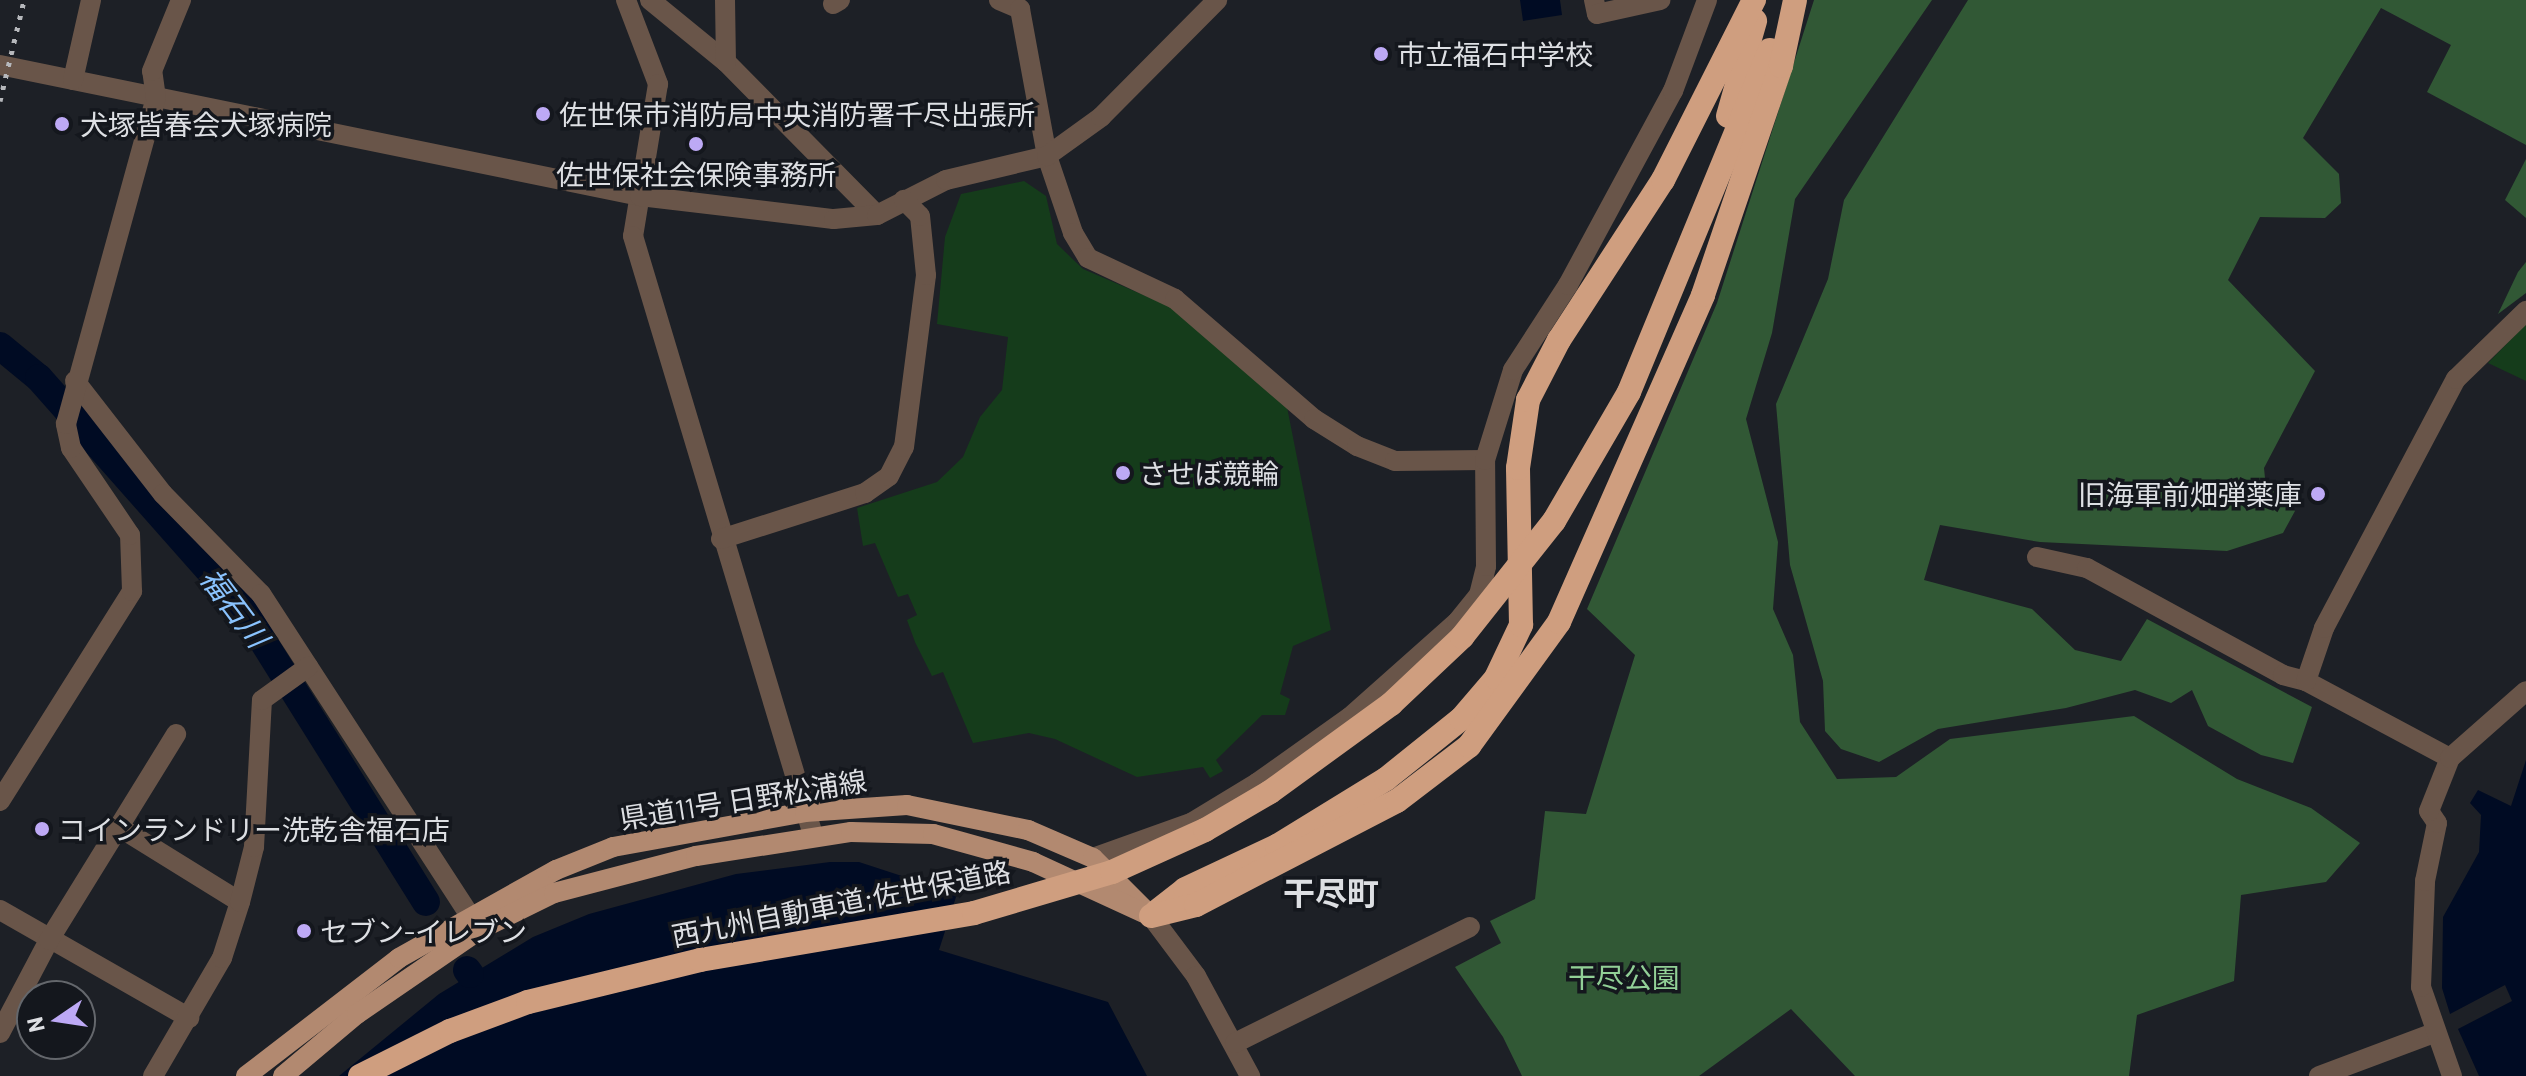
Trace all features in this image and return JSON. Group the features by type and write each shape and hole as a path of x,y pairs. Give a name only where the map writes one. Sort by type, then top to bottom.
{"highway":[{"path":"1151,916 1185,889 1277,846 1386,779 1452,727 1496,678 1521,625 1518,468 1528,400 1559,340 1663,180 1754,0"},
{"name":"西九州自動車道;佐世保道路","path":"1700,219 1761,0"},
{"path":"1151,916 1196,905 1397,801 1469,746 1551,633 1703,295 1781,66 1793,0"},
{"name":"西九州自動車道;佐世保道路","path":"360,1076 450,1031 528,1002 700,960 974,913 1112,872 1205,830 1270,792 1391,704 1462,637 1554,521 1629,392 1793,0"}],"main road":[{"name":"県道11号 日野松浦線","path":"246,1076 399,958 472,923 613,847 805,812 865,804 949,810 1028,830 1093,858 1151,916"},
{"name":"県道11号 日野松浦線","path":"283,1076 472,923 606,877 813,835 891,829 979,845 1033,862 1151,916"}],"street":[{"path":"73,80 91,0"},
{"path":"0,801 132,591 130,535 71,448 66,424 75,381 156,98 152,71 181,0"},
{"path":"626,0 658,84 633,236 721,539 813,835"},
{"path":"650,0 726,62 877,215"},
{"path":"725,0 726,62"},
{"path":"999,0 1020,9 1047,156 1073,233 1088,258 1175,299 1314,419 1357,446 1395,461 1485,460"},
{"path":"0,65 640,196 834,219 877,215 946,180 1047,156 1101,117 1217,0"},
{"path":"1594,0 1597,14 1660,0"},
{"path":"1093,858 1191,823 1257,783 1350,717 1457,622 1479,595 1486,566 1485,460 1513,370 1568,285 1673,91 1707,0"},
{"path":"721,539 865,493 889,476 907,432 926,275 920,216 904,200"},
{"path":"2306,681 2324,628 2456,379 2526,311"},
{"path":"75,381 163,494 261,594 304,670 472,923"},
{"path":"2037,557 2087,568 2283,675 2306,681 2450,758"},
{"path":"153,1076 222,958 240,902 254,847 262,700 304,670"},
{"path":"2452,1076 2434,1033 2421,987 2421,922 2437,823 2429,811 2450,758 2526,691"},
{"path":"0,1033 49,940 176,734"},
{"path":"119,827 240,902"},
{"path":"0,910 189,1018"},
{"path":"1151,916 1196,976 1235,1043 1250,1076"},
{"path":"1235,1043 1470,927"},
{"path":"2319,1076 2434,1033"}],"green space":[{"name":"干尽公園","path":"1814,0 1932,0 1795,199 1772,333 1746,419 1778,542 1773,609 1793,655 1800,722 1837,779 1896,777 1950,739 2134,716 2237,779 2311,808 2360,843 2326,882 2241,895 2234,981 2137,1015 2129,1076 1855,1076 1791,1009 1699,1076 1522,1076 1503,1037 1455,967 1501,943 1490,921 1535,899 1545,811 1586,814 1635,655 1587,609 1717,303"},
{"path":"1968,0 2526,0 2526,145 2427,92 2451,45 2381,8 2303,138 2339,174 2341,203 2325,218 2260,217 2228,280 2315,371 2264,468 2265,478 2295,511 2283,533 2227,551 2040,542 1940,525 1924,580 2032,609 2075,650 2121,661 2147,619 2312,707 2293,763 2261,755 2208,726 2192,690 2171,703 2135,690 2066,708 1938,729 1879,762 1841,749 1825,731 1823,681 1790,565 1776,404 1828,279 1844,200"},
{"path":"2526,159 2526,218 2505,200"},
{"name":"させぼ競輪","path":"1024,181 1046,196 1057,244 1083,269 1176,309 1287,407 1331,630 1293,646 1280,694 1290,699 1285,715 1262,715 1216,760 1223,771 1210,778 1203,767 1137,777 1055,739 1029,733 973,743 943,672 932,676 915,642 907,620 917,615 908,594 898,597 875,543 863,546 857,508 937,482 963,457 980,417 1002,390 1008,337 937,324 945,237 961,194"},
{"path":"2526,262 2526,293 2498,314 2518,272"},
{"path":"2526,324 2526,381 2488,363"}],"water":[{"path":"1520,0 1560,0 1562,15 1523,21"},
{"path":"2526,760 2526,1076 2479,1076 2458,1029 2512,1001 2505,985 2450,1014 2442,988 2443,917 2479,852 2481,815 2470,803 2478,790 2511,806"},
{"path":"830,862 859,862 957,894 939,950 1108,1002 1147,1076 339,1076 439,994 533,937 589,914 736,874"}],"waterway":[{"name":"福石川","path":"0,346 39,378 241,606 426,902"},
{"name":"福石川","path":"467,970 470,974"}],"railway":[{"path":"0,101 24,0"}],"place":[{"name":"市立福石中学校","path":"1381,54"},
{"name":"佐世保市消防局中央消防署千尽出張所","path":"543,114"},
{"name":"犬塚皆春会犬塚病院","path":"62,124"},
{"name":"佐世保社会保険事務所","path":"696,144"},
{"name":"させぼ競輪","path":"1123,473"},
{"name":"旧海軍前畑弾薬庫","path":"2318,494"},
{"name":"コインランドリー洗乾舎福石店","path":"42,829"},
{"name":"セブン-イレブン","path":"304,931"}],"district":[{"name":"干尽町","path":"1331,892"}]}
